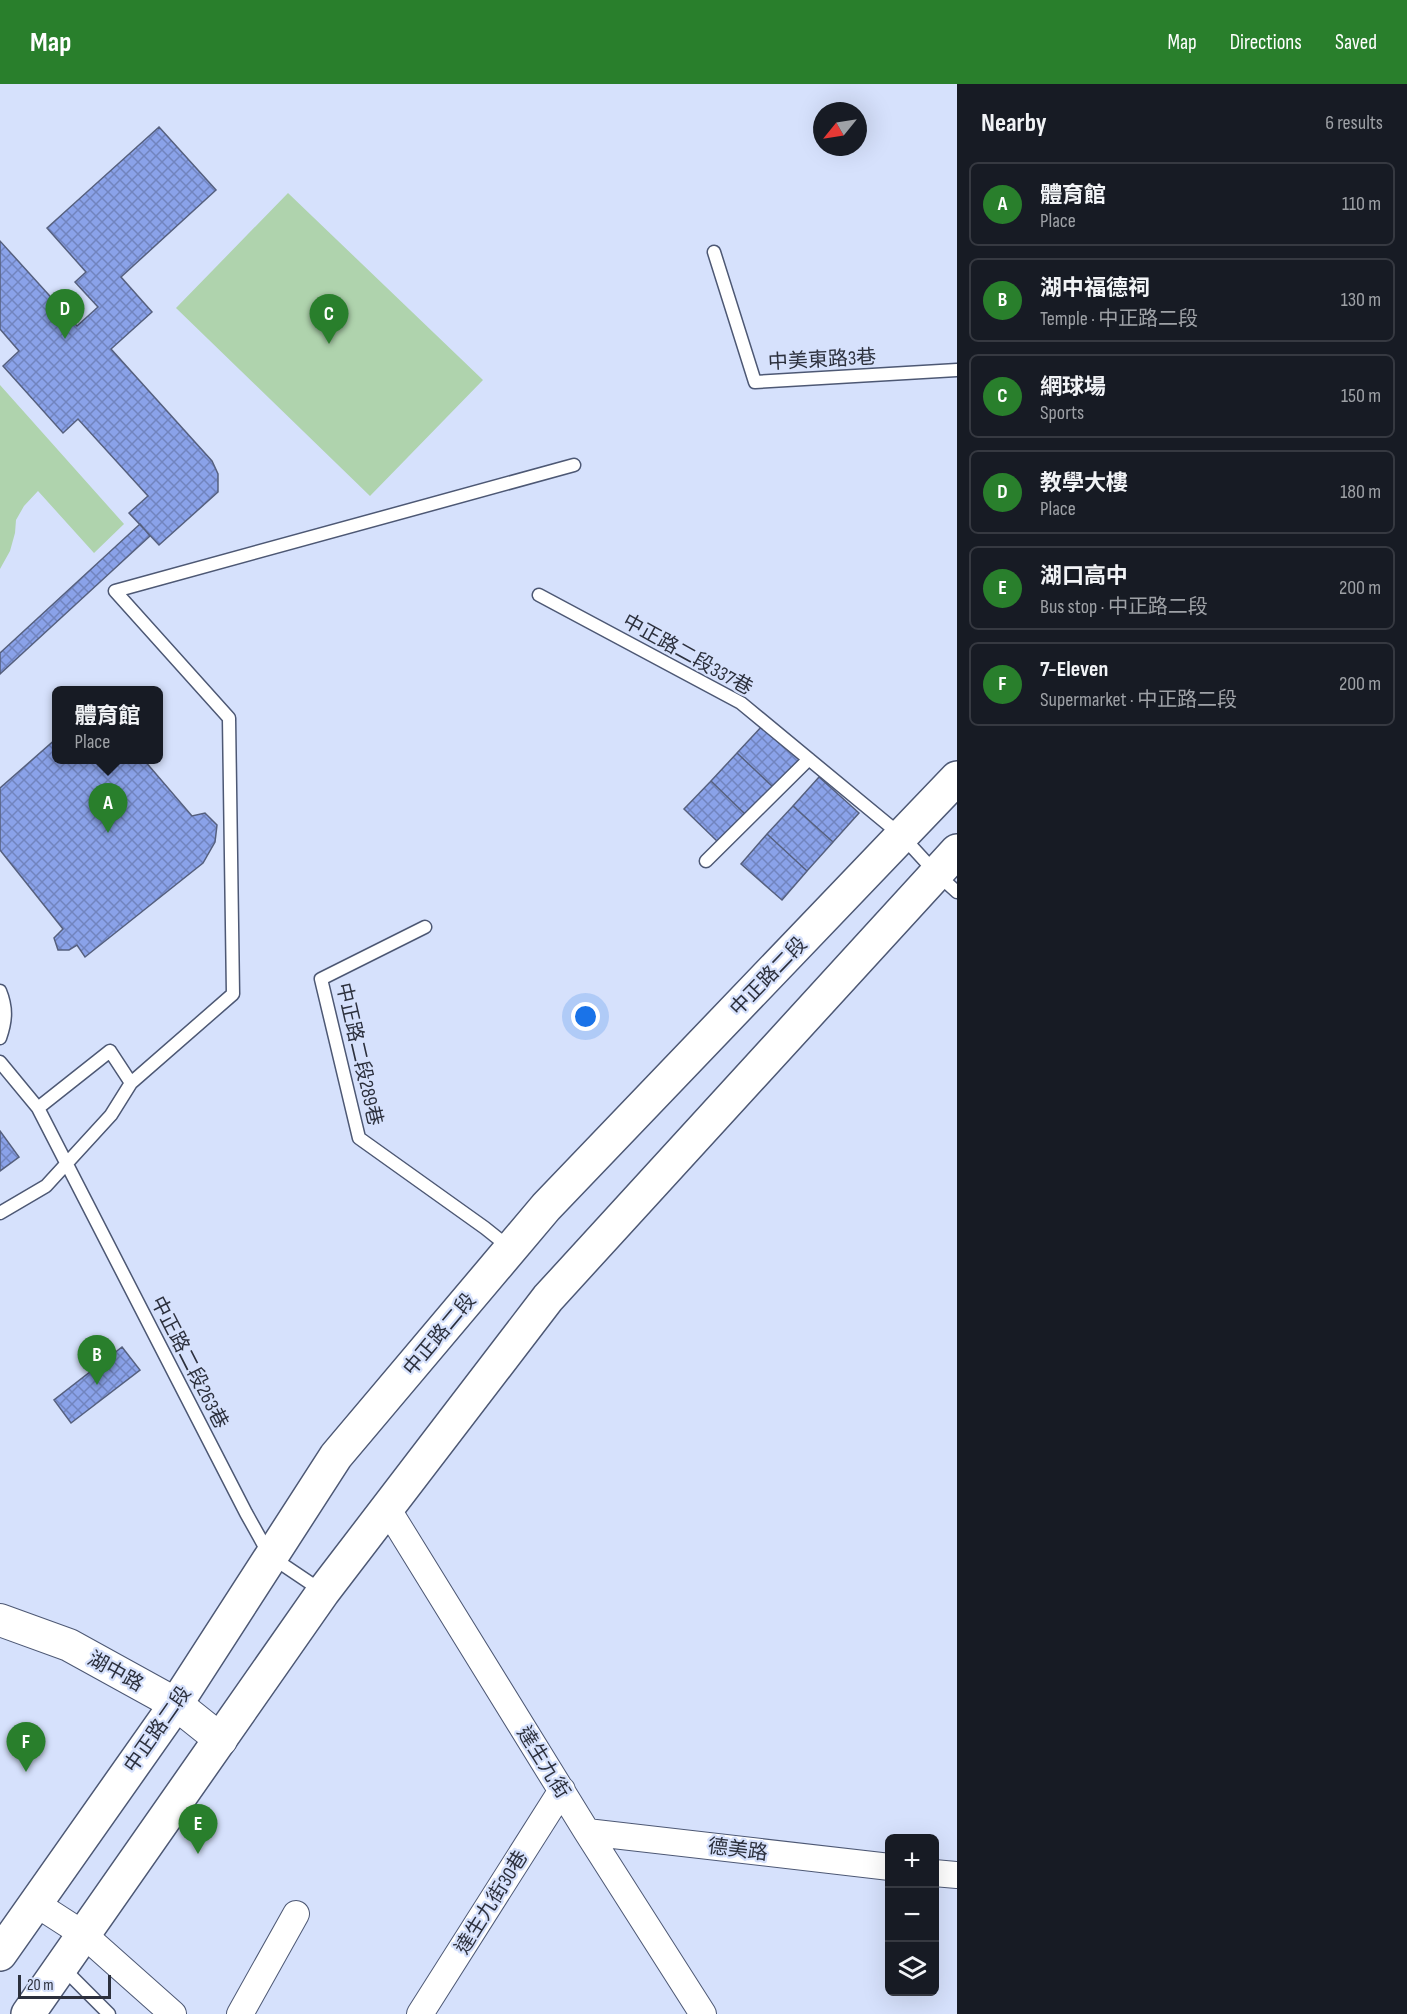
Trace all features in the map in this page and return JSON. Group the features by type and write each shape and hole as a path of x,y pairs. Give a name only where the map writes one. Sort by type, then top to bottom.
{"main road":[{"name":"中正路二段","path":"0,1954 176,1704 336,1456 546,1208 957,778"},
{"path":"28,2014 323,1592 548,1298 950,872"}],"street":[{"name":"達生九街","path":"387,1508 587,1832 703,2014"},
{"name":"湖中路","path":"0,1620 69,1645 176,1704 220,1740"},
{"name":"達生九街30巷","path":"420,2014 561,1790"},
{"name":"德美路","path":"587,1832 885,1866"},
{"path":"939,1873 957,1875"},
{"path":"35,1903 83,1934 172,2014"},
{"path":"240,2014 296,1914"}],"lane":[{"name":"中美東路3巷","path":"714,252 754,382 957,370"},
{"path":"0,1213 46,1186 111,1115 131,1083 233,994 229,718 116,591 574,465"},
{"name":"中正路二段337巷","path":"539,595 741,703 902,836 950,872"},
{"path":"706,861 809,759"},
{"name":"中正路二段289巷","path":"425,927 321,979 359,1138 511,1249"},
{"path":"0,991 6,1007 5,1023 0,1038"},
{"path":"38,1108 111,1051 131,1083"},
{"name":"中正路二段263巷","path":"0,1062 38,1108 270,1556 323,1592"},
{"path":"61,1966 109,2014"}],"green space":[{"path":"288,193 483,380 370,496 176,308"},
{"path":"0,385 124,524 94,553 38,491 24,506 16,520 10,551 0,569"}],"building":[{"path":"159,127 216,190 121,277 152,312 111,349 212,461 218,474 218,492 159,545 129,513 148,496 78,419 63,433 3,366 19,351 0,329 0,241 77,326 98,307 75,282 86,272 47,228"},
{"path":"140,524 150,536 0,674 0,653"},
{"path":"763,725 800,759 773,787 737,753"},
{"path":"52,742 52,764 147,764 192,816 205,813 217,825 215,842 203,863 85,957 77,945 69,950 58,950 54,938 63,929 0,850 0,788"},
{"path":"737,753 773,787 746,815 711,781"},
{"path":"819,777 859,813 833,842 793,806"},
{"path":"711,781 746,815 720,844 684,809"},
{"path":"793,806 833,842 807,871 767,834"},
{"path":"767,834 807,871 782,900 741,864"},
{"path":"0,1131 19,1157 0,1171"},
{"path":"122,1347 140,1370 71,1423 54,1400"}],"place":[{"name":"教學大樓","path":"65,339"},
{"name":"網球場","path":"329,344"},
{"name":"體育館","path":"108,833"},
{"name":"湖中福德祠","path":"97,1385"},
{"name":"7-Eleven","path":"26,1772"},
{"name":"湖口高中","path":"198,1854"}]}
